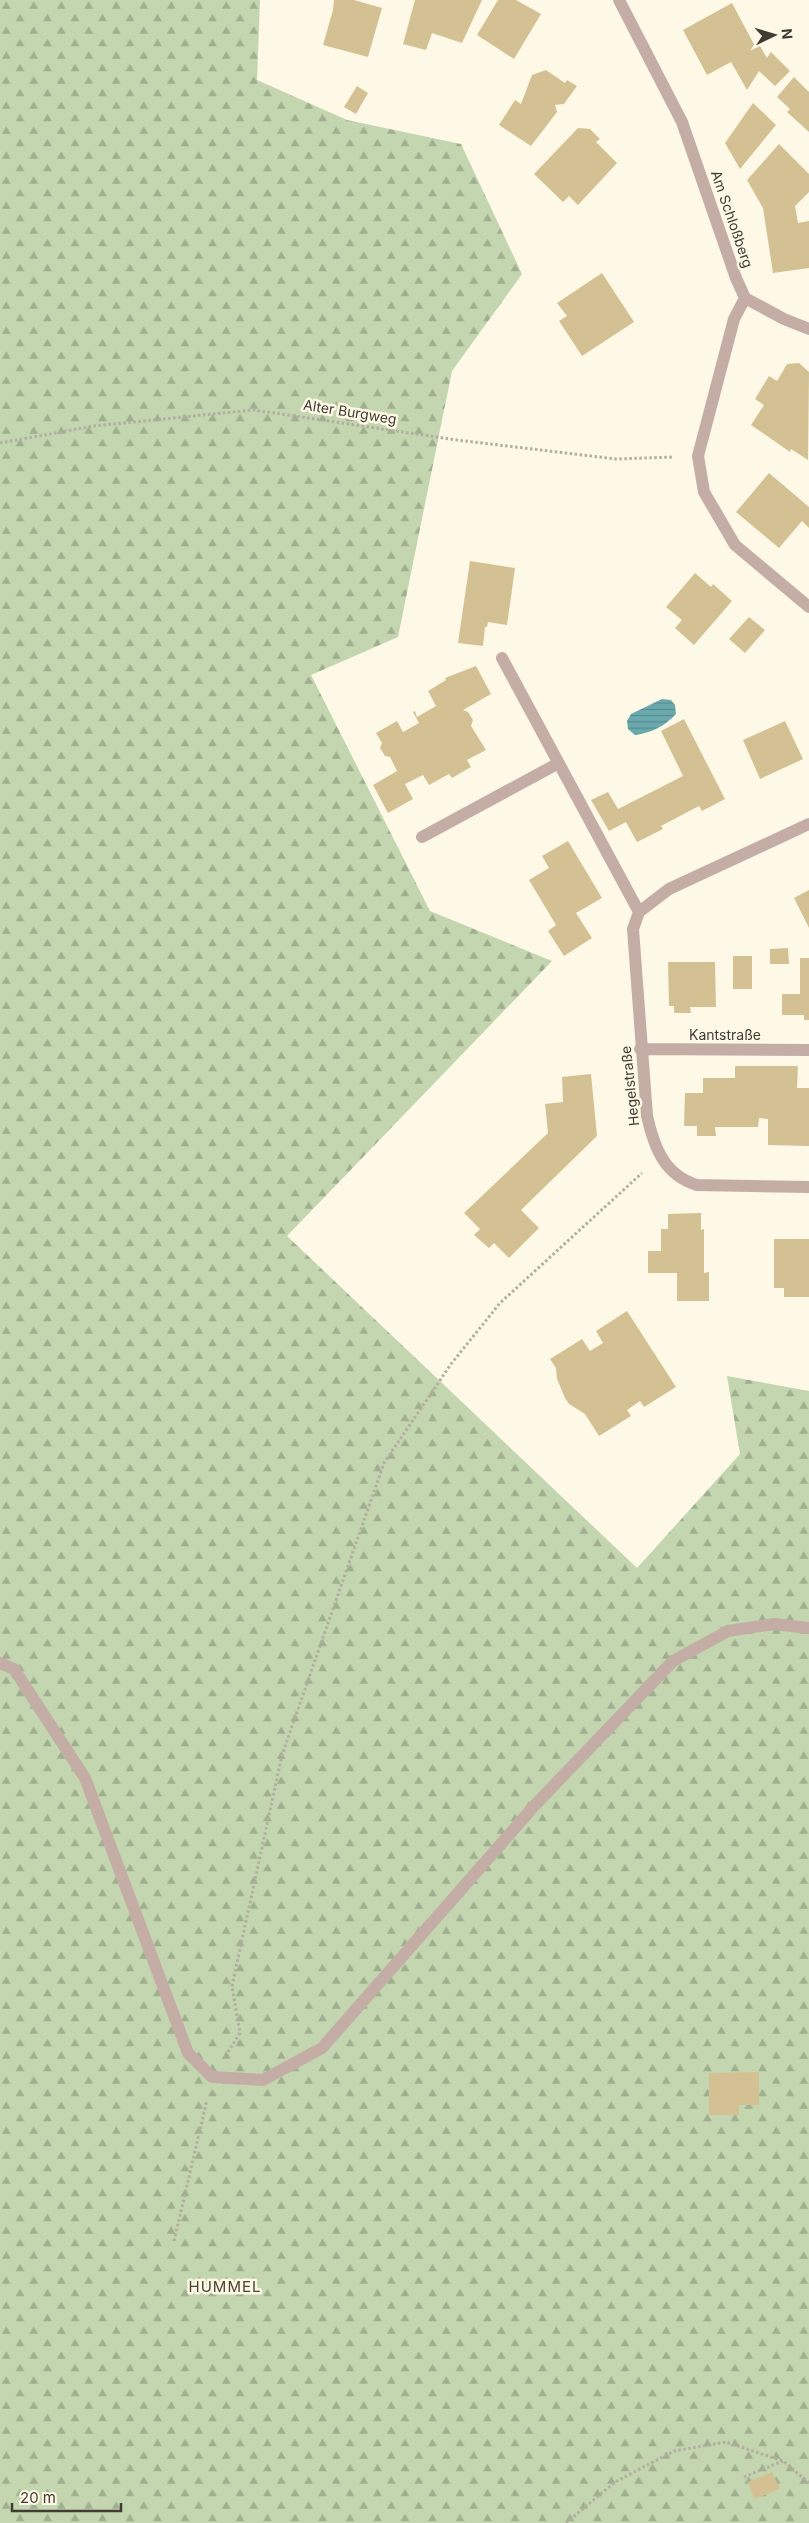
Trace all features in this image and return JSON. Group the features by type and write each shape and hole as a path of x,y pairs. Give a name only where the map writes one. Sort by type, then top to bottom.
{"street":[{"name":"Am Schloßberg","path":"618,0 682,122 736,278 746,298"},
{"path":"809,328 784,319 746,298 734,319 698,456 704,492 735,545 809,607"},
{"path":"502,658 557,764 638,912 668,889 809,824"},
{"path":"422,837 557,764"},
{"name":"Hegelstraße","path":"638,912 633,930 640,1049 647,1116 652,1140 659,1157 679,1177 698,1185 809,1187"},
{"name":"Kantstraße","path":"640,1049 809,1050"},
{"path":"0,1663 14,1670 85,1778 188,2053 212,2077 263,2080 322,2048 536,1804 673,1661 728,1631 774,1624 809,1628"}],"path":[{"name":"Alter Burgweg","path":"0,443 94,426 254,410 449,439 616,459 698,456"},
{"path":"174,2241 212,2077 240,2033 232,1986 282,1755 384,1464 450,1364 500,1303 659,1157"},
{"path":"566,2523 615,2482 674,2451 726,2442 783,2461 809,2482"},
{"path":"744,2477 783,2461"}],"green space":[{"path":"0,0 260,0 257,80 347,120 461,144 522,274 452,371 398,637 311,675 430,911 552,961 287,1236 637,1568 740,1454 727,1376 809,1391 809,2523 0,2523"}],"water":[{"path":"662,699 671,700 675,705 676,714 672,718 652,731 641,734 635,735 628,729 627,721 631,714"}],"building":[{"path":"334,0 354,0 382,8 368,57 323,45"},
{"path":"415,0 482,0 462,43 432,33 426,50 403,44"},
{"path":"498,0 516,0 541,14 514,59 477,35"},
{"path":"732,3 756,48 760,46 767,58 771,52 790,71 775,86 759,71 747,90 731,62 707,75 683,30"},
{"path":"546,70 565,83 567,80 577,86 564,104 555,105 557,112 531,146 499,125 515,100 521,104 532,75"},
{"path":"794,77 809,92 809,132 787,112 790,109 777,97"},
{"path":"357,86 368,93 356,114 344,107"},
{"path":"753,103 776,125 740,169 725,143"},
{"path":"578,128 590,129 600,139 596,142 617,163 578,205 569,196 563,202 534,174"},
{"path":"779,144 809,174 809,192 795,206 798,223 809,221 809,268 773,273 763,208 747,180"},
{"path":"602,273 634,322 582,356 559,321 567,316 557,303"},
{"path":"799,363 809,372 808,460 791,449 790,452 751,425 764,405 755,399 769,376 777,381 787,364"},
{"path":"769,473 809,507 809,528 802,521 779,548 736,512"},
{"path":"470,561 515,568 507,625 488,622 487,627 485,627 483,646 458,643"},
{"path":"695,573 711,587 713,584 732,601 694,645 675,628 682,620 666,607"},
{"path":"749,617 765,630 745,653 729,639"},
{"path":"476,666 491,694 463,710 468,712 473,720 471,726 486,750 467,760 471,767 452,778 449,774 429,785 423,775 405,784 413,799 388,813 373,785 397,771 390,757 385,756 380,748 382,743 376,733 397,721 403,732 419,723 413,712 415,711 417,717 436,706 428,691 446,680 445,678"},
{"path":"684,719 725,799 702,811 699,806 661,826 663,829 637,842 626,822 609,831 591,800 608,792 618,809 683,776 661,731"},
{"path":"785,721 803,759 760,779 743,740"},
{"path":"568,841 602,898 576,913 592,938 564,956 548,931 556,925 529,880 549,868 542,856"},
{"path":"809,890 809,928 794,898"},
{"path":"788,948 789,964 770,964 770,949"},
{"path":"733,956 752,956 752,989 733,989"},
{"path":"800,958 809,958 809,1020 804,1020 804,1015 782,1015 782,994 800,994"},
{"path":"668,962 715,962 716,1007 690,1007 691,1013 674,1013 674,1006 669,1006"},
{"path":"735,1066 798,1066 797,1088 809,1088 809,1146 768,1145 768,1119 759,1118 758,1127 715,1127 716,1136 697,1136 697,1126 684,1126 685,1093 703,1093 703,1078 735,1078"},
{"path":"591,1074 597,1136 521,1210 539,1228 509,1258 494,1243 489,1248 474,1235 480,1229 464,1213 548,1133 545,1104 563,1102 562,1077"},
{"path":"701,1213 701,1230 704,1229 704,1273 709,1272 709,1301 677,1301 677,1273 648,1273 648,1251 661,1251 661,1229 668,1229 668,1214"},
{"path":"774,1239 809,1239 809,1297 784,1297 784,1288 774,1288"},
{"path":"627,1311 676,1387 644,1407 640,1401 627,1410 631,1416 599,1436 585,1414 569,1404 565,1398 557,1379 556,1368 550,1359 582,1339 590,1351 603,1343 596,1331"},
{"path":"759,2072 759,2105 739,2105 739,2115 709,2115 709,2073"},
{"path":"772,2472 780,2489 754,2499 748,2482"}],"district":[{"name":"HUMMEL","path":"225,2287"}]}
